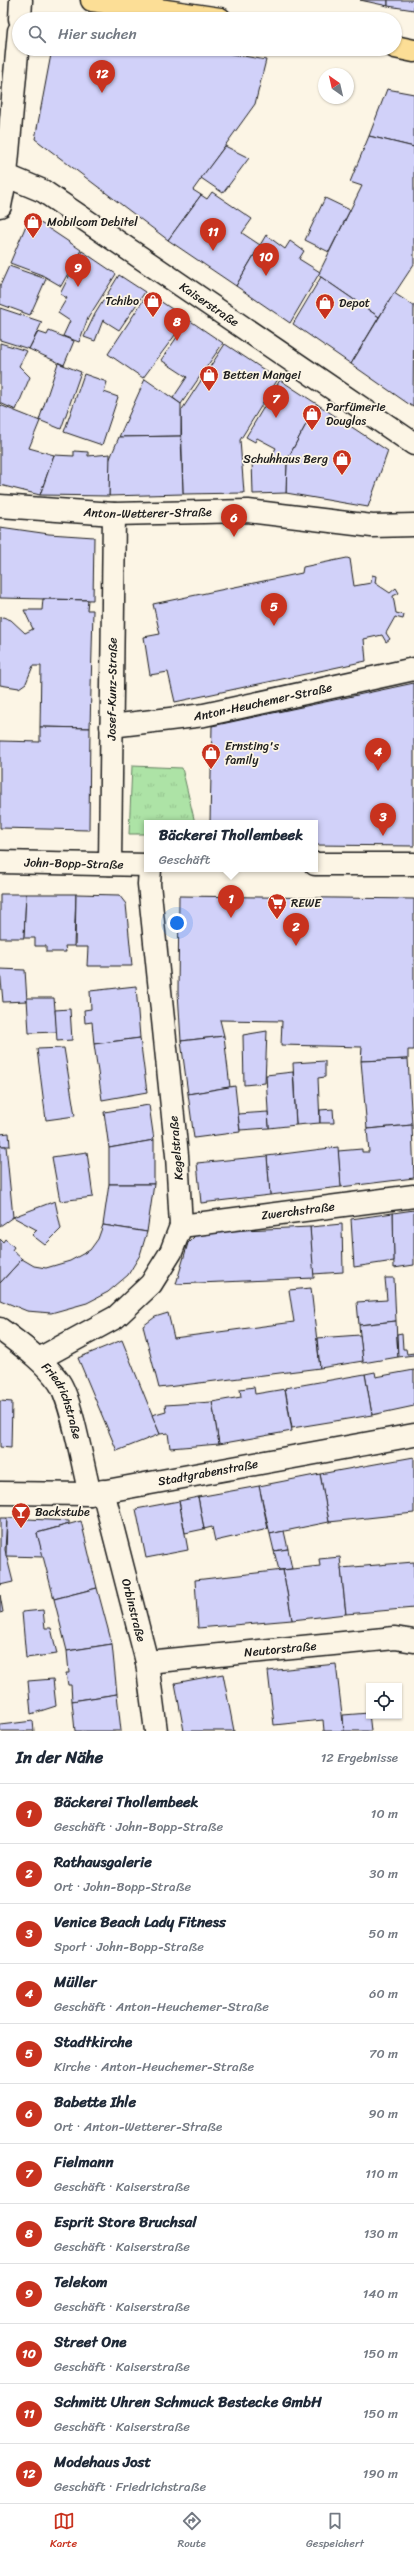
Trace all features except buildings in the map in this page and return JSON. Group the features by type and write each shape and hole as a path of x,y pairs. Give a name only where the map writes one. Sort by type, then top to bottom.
{"main road":[{"path":"92,0 173,12"},
{"path":"402,48 414,51"}],"street":[{"path":"20,12 21,0"},
{"path":"0,206 16,56"},
{"name":"Kaiserstraße","path":"3,174 43,191 414,444"},
{"name":"Anton-Wetterer-Straße","path":"0,506 114,514 248,511 372,526 414,525"},
{"name":"Josef-Kunz-Straße","path":"110,864 114,514"},
{"name":"Anton-Heuchemer-Straße","path":"111,726 204,715 414,670"},
{"name":"John-Bopp-Straße","path":"0,862 144,865"},
{"path":"318,864 414,864"},
{"name":"Kegelstraße","path":"39,1359 116,1317 151,1284 171,1252 182,1226 177,1155 149,884 150,872"},
{"name":"Zwerchstraße","path":"182,1226 414,1196"},
{"name":"Friedrichstraße","path":"0,1330 39,1359 59,1383 97,1492"},
{"name":"Stadtgrabenstraße","path":"0,1493 97,1492 414,1435"},
{"name":"Orbinstraße","path":"97,1492 147,1662 156,1731"},
{"name":"Neutorstraße","path":"147,1662 395,1638 414,1641"}],"green space":[{"path":"132,766 182,768 194,820 144,820 144,834 129,834"}],"place":[{"name":"Modehaus Jost","path":"102,93"},
{"name":"Mobilcom Debitel","path":"33,239"},
{"name":"Schmitt Uhren Schmuck Bestecke GmbH","path":"213,251"},
{"name":"Street One","path":"266,276"},
{"name":"Telekom","path":"78,287"},
{"name":"Tchibo","path":"153,318"},
{"name":"Depot","path":"325,320"},
{"name":"Esprit Store Bruchsal","path":"177,341"},
{"name":"Betten Mangei","path":"209,392"},
{"name":"Fielmann","path":"276,418"},
{"name":"Parfümerie Douglas","path":"312,431"},
{"name":"Schuhhaus Berg","path":"342,476"},
{"name":"Babette Ihle","path":"234,537"},
{"name":"Stadtkirche","path":"274,626"},
{"name":"Ernsting's family","path":"211,770"},
{"name":"Müller","path":"378,771"},
{"name":"Venice Beach Lady Fitness","path":"383,836"},
{"name":"Bäckerei Thollembeek","path":"231,918"},
{"name":"REWE","path":"277,920"},
{"name":"Rathausgalerie","path":"296,946"},
{"name":"Backstube","path":"21,1529"}]}
